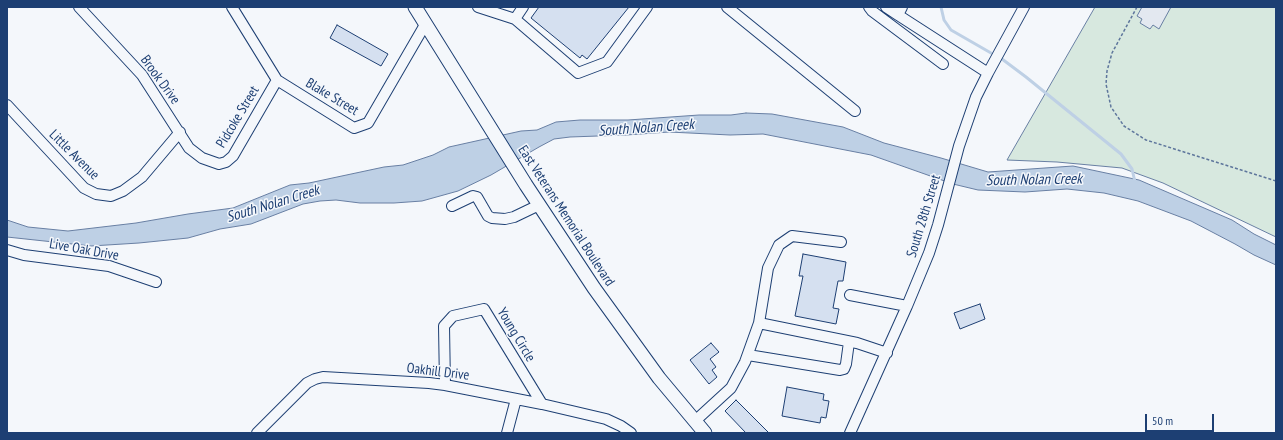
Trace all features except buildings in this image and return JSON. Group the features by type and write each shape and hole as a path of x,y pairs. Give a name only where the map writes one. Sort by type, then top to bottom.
{"main road":[{"name":"East Veterans Memorial Boulevard","path":"415,7 526,185 594,288 659,378 705,433"}],"street":[{"name":"Brook Drive","path":"79,7 142,75 189,148 202,158 219,164"},
{"name":"Blake Street","path":"232,7 277,80 354,128 368,123 426,23"},
{"path":"478,7 515,19 578,73 607,62 647,7"},
{"path":"515,19 523,7"},
{"path":"727,7 855,111"},
{"path":"869,7 872,11 943,64"},
{"path":"886,7 900,11 988,73"},
{"name":"South 28th Street","path":"850,433 907,306 934,238 959,146 974,103 988,73 1024,7"},
{"name":"Pidcoke Street","path":"219,164 226,162 233,156 277,80"},
{"name":"Little Avenue","path":"7,105 84,188 96,194 111,196 123,191 142,177 180,132"},
{"path":"452,206 473,196 477,197 488,216 492,218 505,219 514,218 540,205"},
{"path":"695,421 730,388 745,362 759,323 768,268 779,245 792,236 841,242"},
{"name":"Live Oak Drive","path":"7,250 24,255 109,266 156,282"},
{"path":"850,295 907,306"},
{"name":"Young Circle","path":"445,385 444,326 453,316 484,309 542,404"},
{"path":"759,323 849,342 886,353"},
{"path":"748,355 840,370 844,369 846,364 849,342"},
{"name":"Oakhill Drive","path":"257,433 307,383 323,377 445,385 542,404 606,419 631,433"},
{"path":"508,433 516,399"}],"path":[{"path":"1137,7 1112,53 1107,71 1106,84 1111,107 1124,126 1146,140 1276,181"}],"shaded area":[{"path":"1095,7 1276,7 1276,237 1163,183 1122,168 1057,162 1007,160"},
{"path":"1142,7 1171,7 1159,29 1153,25 1150,29 1140,23 1142,19 1137,16"}],"water":[{"name":"South Nolan Creek","path":"746,113 772,114 843,127 884,143 988,172 1073,166 1139,180 1232,220 1254,234 1276,245 1276,265 1254,255 1191,221 1138,201 1104,193 1067,189 1025,192 978,190 953,184 871,155 763,134 730,135 669,132 554,139 491,175 458,191 422,201 360,203 336,200 320,201 303,204 251,224 220,229 188,238 91,246 7,237 7,220 28,227 68,231 136,223 233,208 290,185 309,183 384,167 403,165 433,155 449,147 521,131 537,130 556,122 580,120 628,120"}],"waterway":[{"path":"941,7 944,20 951,30 991,53"},
{"path":"1002,59 1121,154 1132,169 1135,182"}]}
